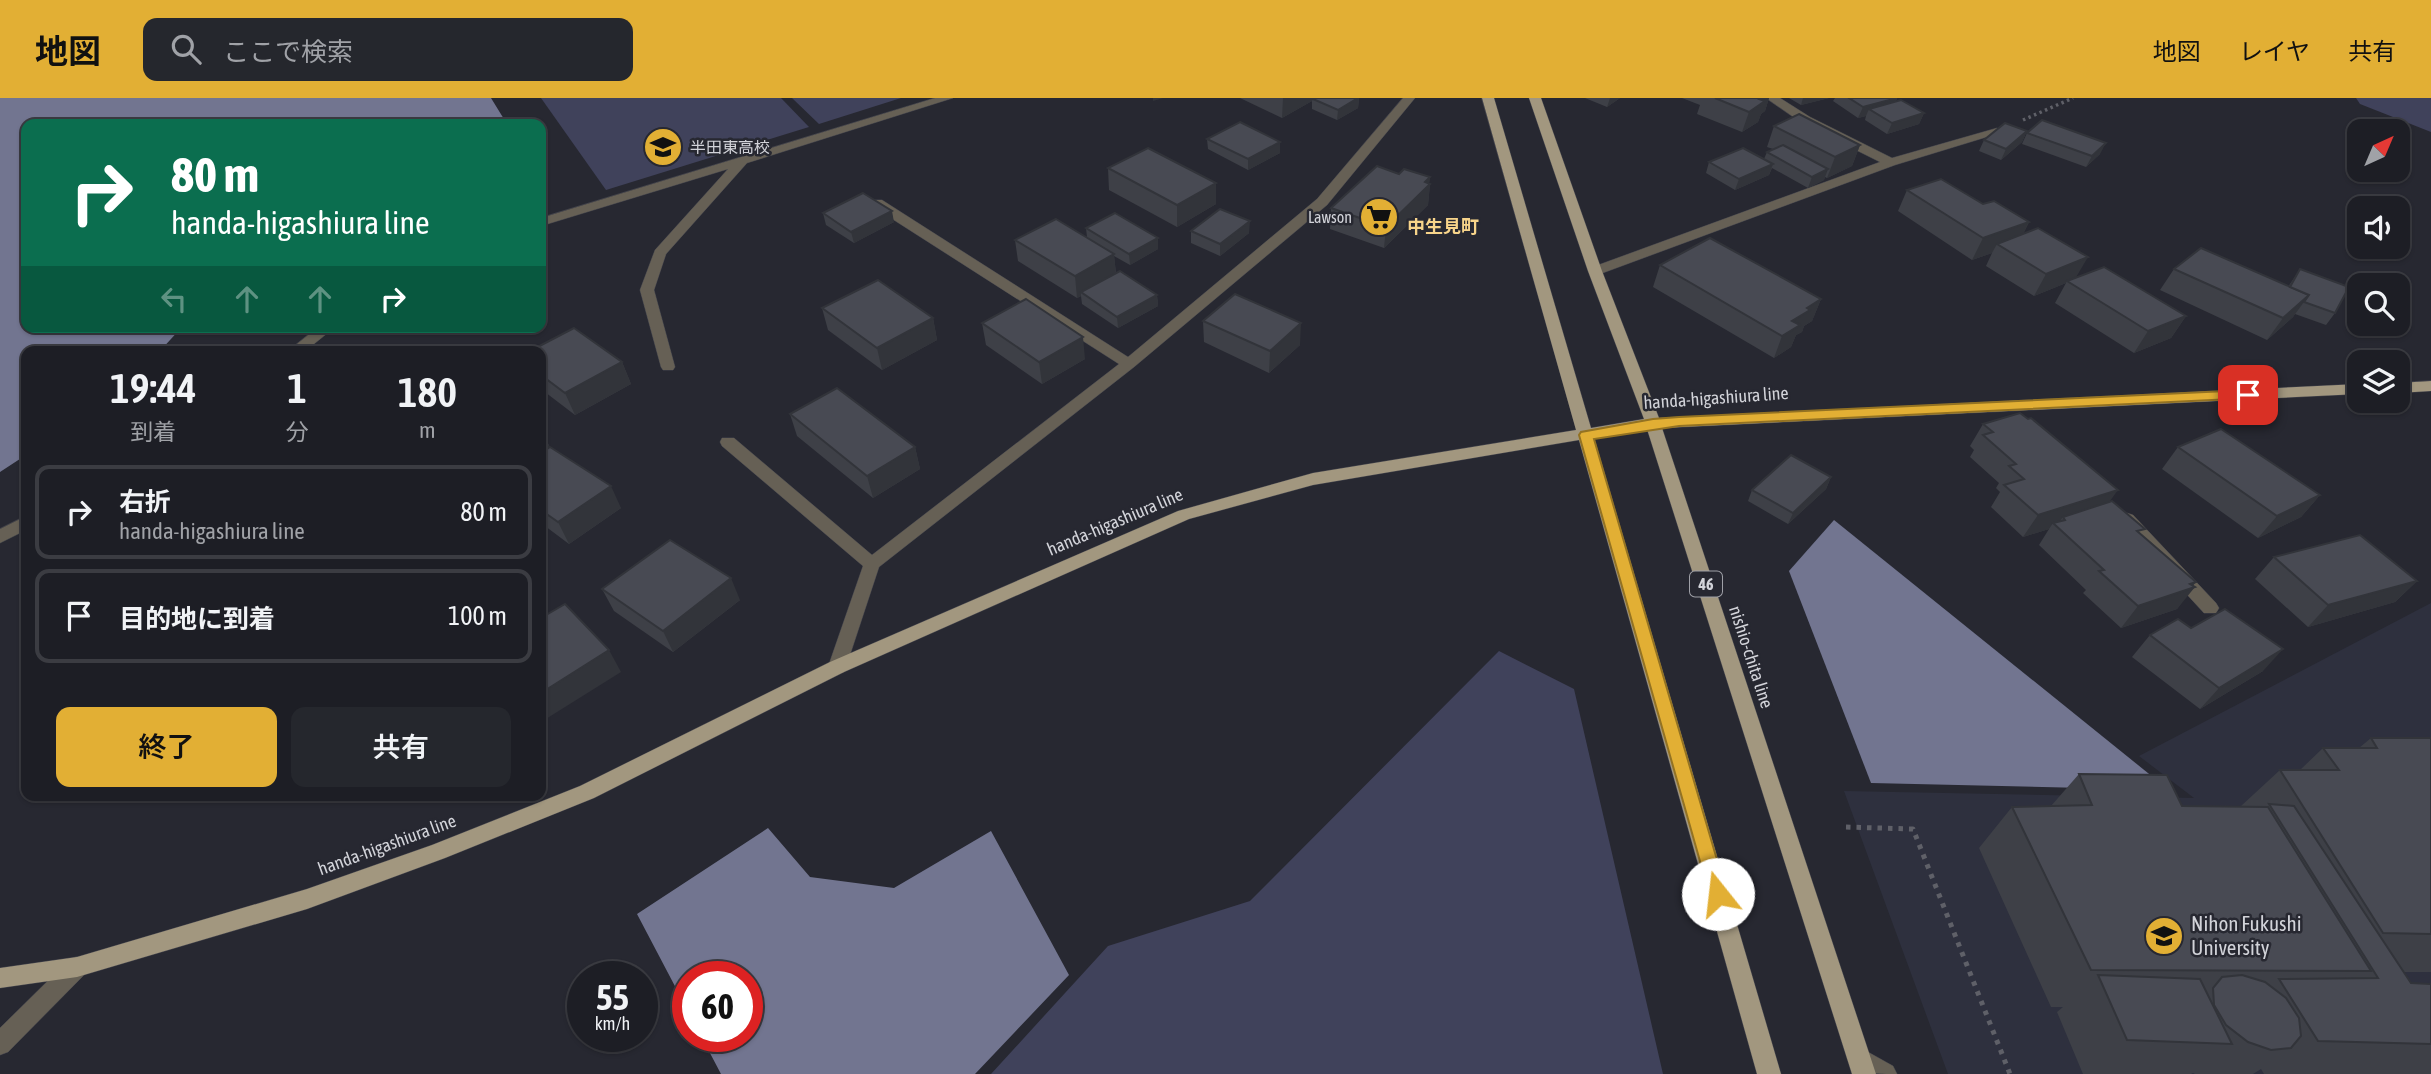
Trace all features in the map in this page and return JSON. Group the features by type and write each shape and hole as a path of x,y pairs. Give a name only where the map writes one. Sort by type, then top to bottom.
{"main road":[{"path":"1488,98 1769,1074"},
{"name":"nishio-chita line","path":"1535,98 1595,271 1653,423 1861,1066"},
{"path":"2410,387 2431,386"},
{"name":"handa-higashiura line","path":"0,978 77,967 307,899 438,852 587,792 837,667 1184,516 1313,480 1653,423 2347,390"}],"street":[{"path":"546,220 947,98"},
{"path":"837,667 872,564 1129,363 1322,202 1409,98"},
{"path":"1772,98 1805,120 1891,162"},
{"path":"1595,271 1891,162 1997,132"},
{"path":"668,366 647,290 660,253 742,161"},
{"path":"877,203 1129,363"},
{"path":"302,346 320,333"},
{"path":"1998,406 2014,421"},
{"path":"728,442 872,564"},
{"path":"2113,507 2210,608"},
{"path":"0,537 21,525"},
{"path":"0,1044 77,967"},
{"path":"1861,1066 1885,1074"}],"path":[{"path":"1997,132 2073,98"},
{"path":"1846,827 1913,829 2010,1074"}],"shaded area":[{"path":"0,98 491,98 504,119 21,119 21,333 176,333 165,346 21,346 21,458 0,472"},
{"name":"半田東高校","path":"541,98 781,98 809,127 606,190"},
{"path":"792,98 901,98 819,124"},
{"path":"2356,98 2431,98 2431,132 2410,124 2410,119 2398,119 2360,104"},
{"path":"1834,520 2169,790 1871,783 1789,571"},
{"name":"Nihon Fukushi University","path":"2431,603 2431,1074 1948,1074 1844,791 2194,798 2139,756"},
{"path":"1499,651 1574,689 1663,1074 991,1074 1108,946 1250,901"},
{"path":"768,828 810,877 894,888 991,831 1069,975 975,1074 721,1074 709,1052 763,1052 763,961 672,961 672,981 637,914"}],"building":[{"path":"1313,98 1358,98 1338,110"},
{"path":"1715,98 1760,98 1765,101 1749,112"},
{"path":"1849,98 1897,98 1863,107"},
{"path":"1901,100 1924,113 1892,123 1869,109"},
{"path":"1799,114 1860,145 1835,157 1774,126"},
{"path":"2042,120 2106,143 2092,156 2027,133"},
{"path":"1240,122 1280,142 1248,159 1207,139"},
{"path":"2005,123 2027,131 2006,149 1984,140"},
{"path":"1783,145 1828,169 1812,177 1767,152"},
{"path":"1148,148 1216,183 1177,205 1108,168"},
{"path":"1743,148 1773,164 1739,179 1709,162"},
{"path":"1377,166 1399,174 1404,169 1430,177 1425,182 1430,184 1386,227 1331,208"},
{"path":"1941,179 1983,204 1994,201 2029,222 1983,238 1907,190"},
{"path":"863,193 892,211 851,232 823,213"},
{"path":"1220,209 1250,221 1220,244 1191,231"},
{"path":"1115,213 1158,238 1129,254 1086,228"},
{"path":"1056,219 1114,254 1075,276 1015,240"},
{"path":"2038,228 2088,257 2046,274 1997,244"},
{"path":"1710,238 1821,299 1807,308 1810,310 1792,321 1800,325 1782,336 1660,265"},
{"path":"2201,248 2309,295 2283,318 2174,269"},
{"path":"2104,267 2186,316 2148,331 2067,281"},
{"path":"2300,269 2347,286 2347,291 2335,313 2304,302 2309,295 2290,287"},
{"path":"1120,271 1157,295 1117,317 1081,292"},
{"path":"878,280 933,318 877,348 822,308"},
{"path":"1235,294 1301,323 1270,351 1203,321"},
{"path":"1026,299 1083,337 1039,362 982,323"},
{"path":"574,328 622,362 565,393 546,379 546,346 540,346"},
{"path":"837,388 915,447 867,476 790,414"},
{"path":"2020,413 2028,419 2031,418 2118,490 2038,515 2004,485 2024,479 2009,466 2016,464 1983,435 1993,432 1983,424"},
{"path":"2221,429 2320,495 2277,516 2178,447"},
{"path":"550,447 611,486 558,522 546,514 546,450"},
{"path":"1791,455 1831,477 1793,513 1752,490"},
{"path":"2112,501 2145,529 2137,531 2196,582 2190,584 2195,587 2138,606 2099,571 2104,570 2053,523 2065,520 2063,517"},
{"path":"2360,535 2417,581 2328,605 2274,557"},
{"path":"670,540 731,578 663,631 602,589"},
{"path":"565,604 609,650 546,690 546,615"},
{"path":"2225,609 2283,649 2219,688 2150,635 2178,619 2191,628"},
{"path":"2371,738 2431,738 2431,934 2383,933 2280,770 2339,770 2323,748 2377,748"},
{"path":"2079,774 2167,775 2182,806 2268,807 2371,971 2091,970 2012,807 2092,805"},
{"path":"2269,804 2294,806 2411,983 2431,984 2431,1044 2318,1041 2279,979 2378,978"},
{"path":"2098,975 2200,979 2232,1044 2127,1040"},
{"path":"2242,975 2265,982 2286,998 2299,1018 2301,1036 2291,1048 2271,1050 2248,1042 2226,1025 2214,1005 2213,988 2222,977"}],"place":[{"name":"半田東高校","path":"663,147"},
{"name":"Lawson","path":"1379,217"},
{"name":"Nihon Fukushi University","path":"2164,936"}],"district":[{"name":"中生見町","path":"1443,227"}],"route":[{"path":"1718,894 1586,435 1653,423 1732,418 2248,395"}]}
